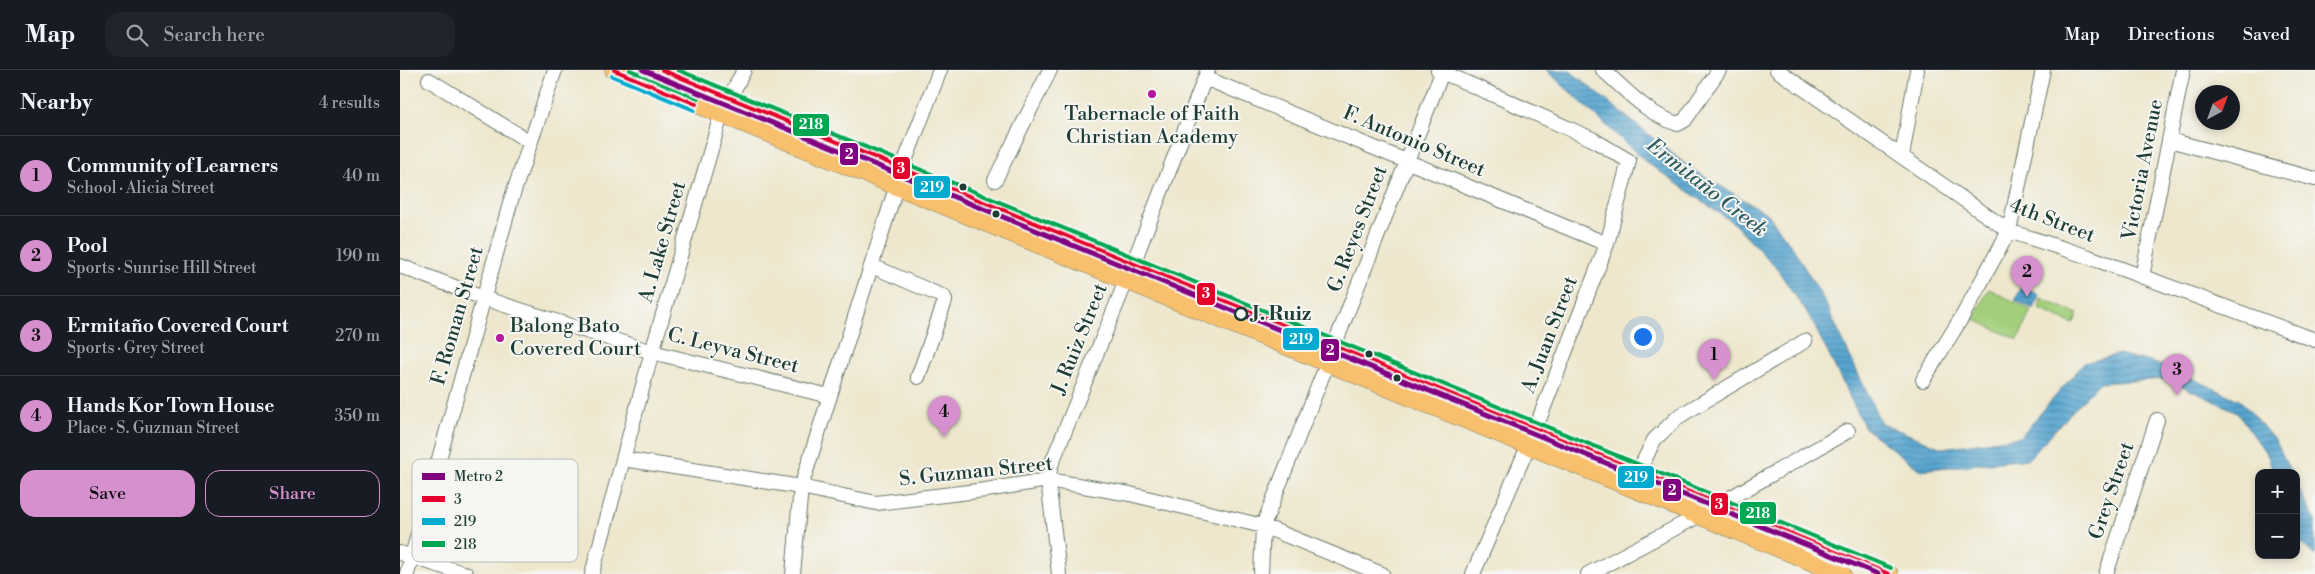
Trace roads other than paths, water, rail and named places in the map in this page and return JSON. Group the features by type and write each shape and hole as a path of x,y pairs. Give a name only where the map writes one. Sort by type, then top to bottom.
{"main road":[{"path":"614,70 721,115 900,177 1133,264 1335,347 1700,515 1842,574"},
{"path":"662,70 728,98 1126,280 1328,363 1532,438 1639,471 1889,574"}],"street":[{"name":"F. Roman Street","path":"435,459 530,142 555,70"},
{"name":"A. Lake Street","path":"592,574 652,352 721,115 728,98 744,70"},
{"path":"793,574 802,487 829,396 900,177 940,70"},
{"path":"995,180 1050,70"},
{"path":"1603,70 1645,107 1678,124 1685,120 1719,70"},
{"name":"4th Street","path":"1777,70 2009,231 2315,340"},
{"path":"1902,156 1917,70"},
{"path":"1923,380 1962,317 2009,231 2043,70"},
{"name":"Victoria Avenue","path":"2142,277 2183,70"},
{"name":"G. Reyes Street","path":"1261,574 1263,526 1335,347 1441,71"},
{"name":"A. Juan Street","path":"1441,71 1592,139 1629,161 1607,244 1532,438 1473,574"},
{"name":"F. Antonio Street","path":"1207,74 1406,161 1607,244"},
{"name":"J. Ruiz Street","path":"1059,574 1048,480 1054,456 1133,264 1207,74"},
{"path":"428,80 530,142"},
{"path":"2169,140 2315,179"},
{"name":"C. Leyva Street","path":"400,266 484,298 652,352 829,396"},
{"path":"872,266 944,297 945,301 918,377"},
{"path":"1639,471 1654,440 1678,417 1805,341"},
{"name":"Grey Street","path":"2106,574 2157,420"},
{"path":"1588,574 1700,515 1848,431"},
{"name":"S. Guzman Street","path":"623,459 802,487 876,502 986,490 1048,480 1130,494 1263,526 1382,574"},
{"name":"F. Roman Street","path":"407,574 406,555 412,535"},
{"path":"428,562 466,574"}],"water":[{"name":"Ermitaño Creek","path":"1546,70 1569,70 1690,168 1768,214 1793,248 1824,300 1881,423 1942,448 2020,437 2084,363 2119,354 2166,366 2241,401 2277,443 2289,469 2272,469 2268,456 2237,412 2167,379 2099,383 2028,459 1920,470 1865,428 1811,319 1777,269 1736,225 1646,162"},
{"path":"2021,288 2039,294 2034,309 2015,300"},
{"path":"2300,491 2315,520 2315,556 2300,542"}],"metro line":[{"name":"2","path":"643,70 1878,574"}],"place":[{"name":"Tabernacle of Faith Christian Academy","path":"1152,94"},
{"name":"Pool","path":"2027,297"},
{"name":"J. Ruiz","path":"1241,314"},
{"name":"Balong Bato Covered Court","path":"500,338"},
{"name":"Community of Learners","path":"1714,380"},
{"name":"Ermitaño Covered Court","path":"2177,395"},
{"name":"Hands Kor Town House","path":"944,437"}]}
